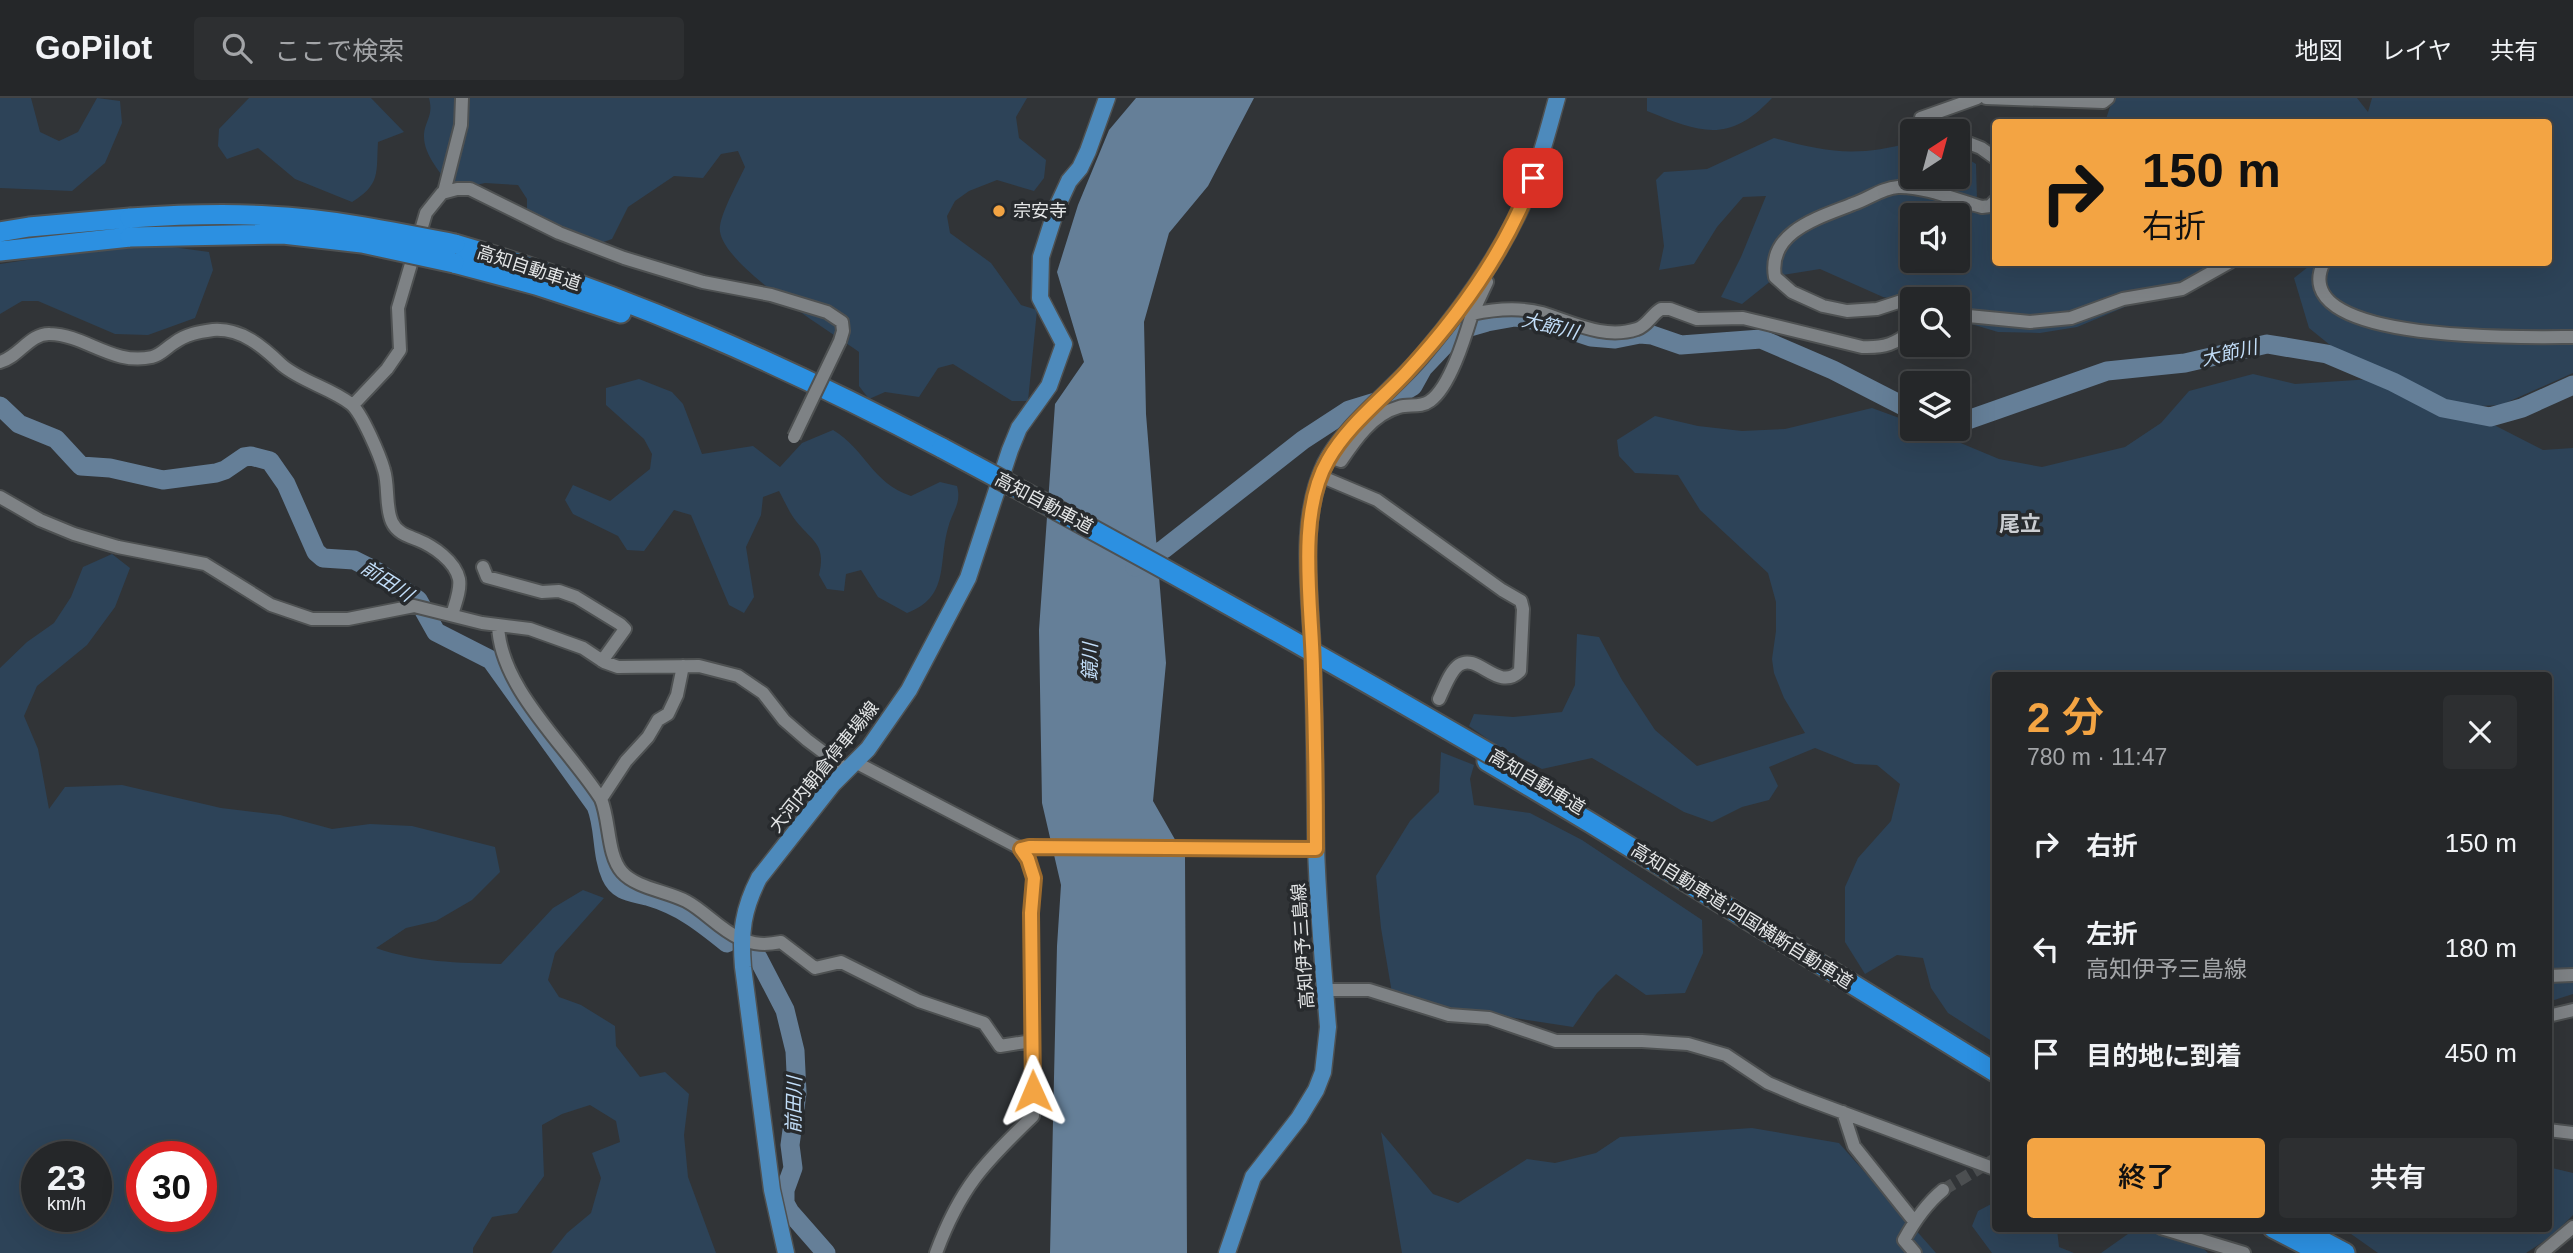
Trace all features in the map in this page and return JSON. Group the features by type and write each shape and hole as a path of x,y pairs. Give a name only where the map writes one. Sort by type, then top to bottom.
{"highway":[{"name":"高知自動車道","path":"0,251 130,227 179,215 270,216 372,227 455,253 528,265 660,316 776,365 1134,551 1669,860 1992,1059"},
{"name":"高知自動車道","path":"0,232 29,227 130,227"},
{"name":"高知自動車道;四国横断自動車道","path":"1489,758 1992,1070"},
{"path":"2281,1232 2320,1253"},
{"path":"2306,1232 2345,1253"}],"main road":[{"name":"大河内朝倉停車場線","path":"786,1253 772,1190 740,939 750,895 759,878 868,749 909,690 968,578 1014,439 1049,386 1064,344 1040,298 1041,257 1057,207 1088,151 1107,98"},
{"name":"高知伊予三島線","path":"1227,1253 1253,1177 1309,1103 1323,1072 1328,1027 1316,849 1309,527 1320,475 1329,457 1344,438 1419,359 1481,276 1513,225 1527,194 1557,98"}],"street":[{"path":"444,192 461,125 461,98"},
{"path":"1921,119 1977,98"},
{"path":"1986,98 2103,102 2108,98"},
{"path":"1970,144 1992,156"},
{"path":"1900,301 1877,309 1847,311 1823,306 1792,292 1775,277 1773,262 1779,248 1797,229 1815,217 1896,187 1910,187 1982,207 1992,204"},
{"path":"353,405 387,369 400,350 398,308 426,213 444,192 470,189 559,233 624,258 704,282 771,295 827,312 842,323 840,341 794,437"},
{"path":"1970,315 2030,321 2071,318 2123,299 2182,289 2223,266"},
{"path":"2322,266 2318,283 2325,299 2344,312 2373,322 2420,332 2480,337 2573,337"},
{"path":"1329,457 1341,461 1372,422 1390,411 1400,406 1428,403 1436,396 1487,282 1481,276"},
{"path":"1471,316 1490,310 1526,311 1541,313 1585,328 1614,331 1638,329 1661,309 1670,309 1697,319 1742,318 1862,347 1881,348 1900,340"},
{"path":"0,362 9,360 40,335 47,334 75,340 116,357 137,358 152,357 190,333 218,330 258,343 284,366 353,405 362,417 384,470 392,522 404,534 421,541 445,558 459,577 459,587 447,613"},
{"path":"1320,475 1377,500 1521,601 1524,609 1520,671 1505,678 1470,663 1462,663 1456,667 1439,699"},
{"path":"0,497 40,520 74,534 118,547 205,564 249,593 293,614 312,619 348,619 414,606 498,625 530,629 583,648 602,661 618,667 699,666 738,676 763,693 784,720 807,740 851,766 1025,848 1316,849"},
{"path":"483,567 487,577 542,592 559,591 576,597 621,624 625,629 602,661"},
{"path":"498,625 498,640 505,663 539,719 601,799 607,812 615,861 621,871 638,882 693,905 740,939 763,946 781,942 815,968 841,962 919,1001 984,1023 1000,1046 1032,1041"},
{"path":"601,799 625,761 648,737 658,720 667,714 677,695 683,666"},
{"path":"936,1253 952,1213 978,1172 1033,1116 1031,913 1034,878 1025,848"},
{"path":"2552,976 2573,975"},
{"path":"1325,990 1369,990 1449,1015 1489,1018 1556,1041 1688,1044 1726,1055 1768,1083 1992,1168"},
{"path":"2552,1015 2573,1010"},
{"path":"1843,1112 1854,1146 1914,1221"},
{"path":"2552,1130 2573,1133"},
{"path":"1916,1253 1904,1240 1914,1221 1943,1190"},
{"path":"2542,1253 2573,1227"},
{"path":"2174,1232 2245,1253"}],"shaded area":[{"path":"0,98 31,98 40,132 59,141 78,132 97,98 120,101 122,123 105,163 72,191 0,188"},
{"path":"249,98 371,98 404,132 378,142 375,177 368,189 352,202 295,179 258,148 227,159 218,146 219,129"},
{"path":"429,98 1027,98 1016,117 1019,138 1046,160 1044,178 1034,191 997,180 969,191 955,201 947,216 950,233 991,263 1021,305 1037,310 1028,401 1012,401 953,364 938,368 919,397 885,392 869,399 859,386 859,352 777,295 735,258 723,241 721,220 745,167 738,151 721,154 703,178 674,176 628,207 612,239 581,250 537,228 527,216 527,199 518,185 485,183 453,190 427,151 424,134 430,109"},
{"path":"1647,98 1772,98 1741,123 1713,130 1698,129 1647,111"},
{"path":"2113,98 2357,98 2368,112 2372,98 2573,98 2573,373 2501,405 2459,407 2543,450 2573,448 2573,994 2552,1001 2552,672 1992,672 1992,1041 1948,1013 1931,988 1923,958 1897,955 1865,974 1845,942 1845,887 1858,858 1891,821 1900,784 1877,765 1855,764 1815,748 1769,767 1778,786 1769,800 1742,807 1712,822 1684,812 1592,758 1542,769 1496,745 1469,726 1474,714 1513,717 1562,712 1575,685 1577,634 1599,637 1622,680 1655,730 1697,766 1805,733 1784,698 1774,673 1772,659 1776,602 1768,573 1700,510 1678,475 1635,473 1619,456 1617,440 1655,416 1698,426 1742,431 1785,429 1872,408 1900,418 1900,441 1956,441 1999,459 2042,467 2125,447 2161,423 2189,391 2253,374 2295,384 2372,379 2309,328 2294,278 2309,266 2552,266 2552,119 2106,119"},
{"path":"1774,138 1843,151 1876,150 1900,145 1900,189 1970,189 1970,160 1976,164 1977,200 1992,208 1992,266 2223,266 2077,327 2040,333 1998,332 1970,324 1970,287 1900,287 1900,300 1883,297 1820,269 1777,276 1742,304 1721,297 1766,196 1743,197 1717,227 1694,264 1659,270 1664,246 1656,180 1664,172 1707,169"},
{"path":"165,246 209,252 213,270 195,318 148,335 115,334 38,301 22,301 0,314 0,264 93,250"},
{"path":"639,379 672,392 683,404 702,454 753,446 780,467 802,443 833,430 853,446 887,483 911,496 940,482 957,486 957,503 945,541 940,578 930,598 907,613 878,597 861,570 846,574 844,591 827,589 819,575 820,550 793,517 779,491 763,497 761,515 746,547 754,597 744,613 729,605 691,515 674,510 644,551 627,550 618,536 573,514 565,500 573,485 610,501 650,469 652,454 644,439 606,405 606,388"},
{"path":"112,554 130,568 115,607 87,645 37,686 24,716 38,749 49,809 65,787 122,785 221,808 280,815 332,829 370,824 412,826 495,847 500,872 472,900 436,921 406,928 376,948 422,959 501,964 553,908 583,890 604,898 555,953 548,980 559,997 581,1005 615,1026 616,1046 640,1077 665,1072 689,1094 684,1135 688,1177 716,1253 551,1253 567,1233 591,1213 601,1178 592,1153 620,1142 616,1121 590,1105 562,1114 542,1125 544,1176 517,1213 492,1217 473,1248 473,1253 0,1253 0,668 27,642 54,623 71,597 83,567"},
{"path":"1441,752 1474,765 1470,779 1474,805 1530,813 1582,840 1702,920 1703,953 1685,993 1646,995 1616,974 1597,993 1573,1027 1393,999 1381,928 1376,876 1410,821 1439,792"},
{"path":"1752,1128 1839,1143 1936,1253 1402,1253 1381,1132 1433,1194 1458,1203 1527,1159 1555,1163 1596,1153 1620,1137"},
{"path":"2552,1168 2573,1173 2573,1215 2552,1236 2526,1253 2378,1253 2348,1232 2552,1232"},
{"path":"1992,1204 1992,1232 2057,1232 2059,1247 2074,1253 1992,1253 1972,1226 1978,1211"},
{"path":"2131,1232 2186,1232 2208,1253 2101,1253"}],"water":[{"name":"鏡川","path":"1136,98 1254,98 1208,186 1169,233 1144,322 1146,414 1166,663 1153,801 1185,857 1187,1253 1050,1253 1057,946 1061,885 1042,803 1039,630 1055,404 1084,362 1057,272 1078,205 1109,130"}],"waterway":[{"name":"大節川","path":"1135,567 1164,549 1303,440 1349,410 1398,395 1413,386 1423,368 1459,330 1487,322 1515,317 1549,323 1591,337 1615,339 1640,334 1652,335 1681,345 1761,339 1833,370 1900,404"},
{"name":"大節川","path":"1970,419 2107,371 2185,363 2267,344 2327,354 2393,382 2443,408 2490,417 2522,408 2573,385"},
{"name":"前田川","path":"0,406 19,424 56,439 81,466 110,468 163,480 216,473 244,457 270,461 286,484 316,552 323,558 354,560 378,572 418,600 436,632 491,660 596,806 608,868 617,885 680,910 727,943"},
{"name":"前田川","path":"751,953 758,958 785,1010 795,1051 797,1093 790,1145 793,1168 785,1190 785,1203 826,1253"}],"tunnel":[{"path":"1943,1190 1992,1161"}],"place":[{"name":"宗安寺","path":"999,211"}],"district":[{"name":"尾立","path":"2020,523"}],"route":[{"path":"1033,1091 1031,913 1034,878 1028,859 1021,849 1316,849 1309,562 1309,527 1315,489 1329,457 1344,438 1419,359 1462,305 1513,225 1533,178"}]}
